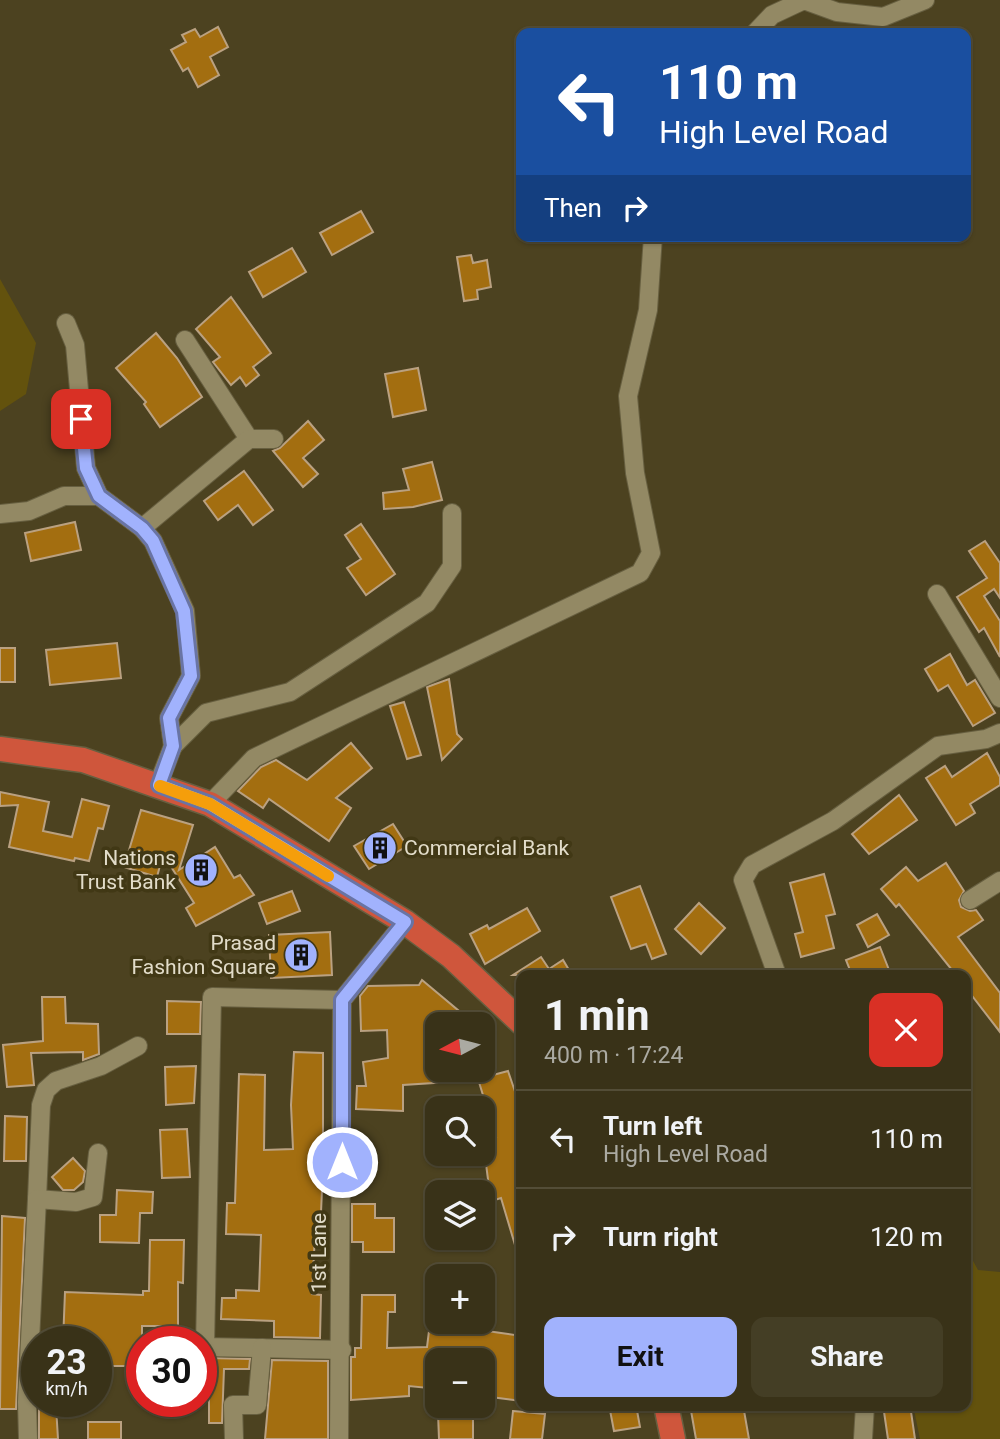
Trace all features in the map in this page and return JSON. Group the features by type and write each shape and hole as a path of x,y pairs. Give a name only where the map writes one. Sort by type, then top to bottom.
{"highway":[{"path":"0,749 83,760 210,804 405,922 451,956 516,1017"},
{"path":"667,1411 673,1439"}],"street":[{"path":"760,28 772,15 804,0 837,12 883,16 925,0"},
{"path":"210,804 254,758 640,573 651,553 635,473 628,396 648,310 653,242"},
{"path":"66,323 75,345 86,468 99,496 142,528 153,541 184,611 191,676 169,718 173,746"},
{"path":"185,340 249,439"},
{"path":"142,528 249,439 274,439"},
{"path":"0,514 29,511 64,496 99,496"},
{"path":"159,785 173,746 206,713 290,692 428,603 452,566 452,513"},
{"path":"937,594 1000,698"},
{"path":"775,970 743,880 752,865 833,821 938,746 986,739 1000,733"},
{"path":"970,900 1000,881"},
{"path":"342,1350 205,1347 212,997 342,1000 405,922"},
{"name":"1st Lane","path":"339,1439 342,1350 342,1000"},
{"path":"29,1439 27,1402 41,1105 46,1090 56,1081 101,1066 138,1046"},
{"path":"37,1199 76,1202 93,1196 98,1153"},
{"path":"234,1439 233,1405 257,1405 262,1348"},
{"path":"863,1439 865,1411"}],"shaded area":[{"path":"0,279 36,343 26,394 0,411"},
{"path":"971,1257 978,1270 1000,1272 1000,1439 920,1439 914,1411 971,1411"}],"building":[{"path":"218,27 228,47 210,57 219,75 198,87 188,68 183,71 171,50 186,42 182,35 195,29 200,37"},
{"path":"361,211 373,232 332,255 320,233"},
{"path":"292,248 306,272 263,297 249,272"},
{"path":"471,255 473,263 487,260 491,287 477,290 478,299 464,301 457,257"},
{"path":"231,297 271,353 253,367 259,375 246,386 240,377 231,385 213,362 220,357 196,329"},
{"path":"156,333 177,358 202,397 160,427 144,404 146,402 116,368"},
{"path":"418,368 426,410 393,417 385,374"},
{"path":"308,421 324,440 303,458 318,474 303,487 273,451 280,448"},
{"path":"432,462 442,500 413,507 384,509 383,493 409,490 403,469"},
{"path":"244,471 273,510 253,525 238,505 218,520 204,501"},
{"path":"75,522 81,550 31,561 25,533"},
{"path":"361,524 395,574 366,595 347,568 361,559 345,535"},
{"path":"985,541 1000,563 1000,598 994,589 984,596 1000,621 1000,657 984,628 979,632 957,597 987,578 969,551"},
{"path":"117,643 121,678 50,685 46,650"},
{"path":"0,648 15,648 15,682 0,682"},
{"path":"950,654 967,685 975,680 995,713 973,726 948,685 938,691 925,669"},
{"path":"449,679 457,734 462,739 442,760 427,687"},
{"path":"404,702 421,755 407,759 390,706"},
{"path":"351,743 372,768 336,798 351,808 329,841 269,799 263,808 238,791 261,767 276,760 307,780"},
{"path":"987,753 1000,777 1000,785 970,804 975,813 956,825 926,778 945,766 952,777"},
{"path":"0,792 49,802 43,831 72,837 82,799 109,806 103,829 98,828 89,861 75,858 74,861 9,847 18,805 0,806"},
{"path":"899,795 917,820 869,854 852,834"},
{"path":"141,810 193,825 179,870 215,847 234,878 240,875 254,895 196,926 186,908 194,903 163,854 157,877 124,867"},
{"name":"Commercial Bank","path":"393,824 407,846 369,869 354,846"},
{"path":"946,863 964,891 959,900 961,907 970,911 976,910 983,920 958,937 1000,993 1000,1032 971,994 971,970 952,970 899,904 896,907 881,889 906,867 918,881"},
{"path":"824,874 835,914 826,916 834,948 801,957 795,934 803,932 790,883"},
{"path":"640,886 666,954 652,959 646,944 631,949 611,897"},
{"path":"292,891 300,911 267,924 259,903"},
{"path":"699,903 725,928 701,954 675,929"},
{"path":"527,908 540,931 485,964 470,934 487,925 489,929"},
{"path":"877,914 889,935 868,947 857,925"},
{"name":"Prasad Fashion Square","path":"330,932 332,975 271,978 269,935"},
{"path":"880,947 889,970 850,970 846,960"},
{"path":"541,957 549,969 563,960 569,970 521,970"},
{"path":"422,980 459,1011 425,1012 425,1082 449,1082 403,1085 403,1111 356,1109 357,1086 366,1086 363,1062 388,1058 387,1030 361,1031 360,996 368,986 419,985"},
{"path":"42,997 65,997 66,1023 98,1024 99,1054 83,1060 83,1052 31,1053 34,1085 7,1087 3,1045 43,1041"},
{"path":"167,1001 201,1002 200,1034 167,1034"},
{"path":"294,1052 323,1053 323,1138 318,1139 322,1190 320,1234 315,1234 312,1294 321,1295 320,1338 274,1337 274,1321 221,1319 222,1298 236,1298 236,1290 259,1291 261,1235 226,1234 227,1203 235,1203 239,1074 265,1075 264,1150 293,1149 291,1105"},
{"path":"196,1066 194,1103 166,1105 165,1067"},
{"path":"508,1071 516,1094 516,1248 501,1198 495,1200 495,1180 488,1180 486,1166 495,1166 495,1096 483,1096 479,1082 495,1082 495,1074"},
{"path":"5,1116 27,1117 26,1161 4,1161"},
{"path":"187,1129 190,1177 162,1178 160,1130"},
{"path":"73,1158 85,1171 83,1182 74,1190 63,1190 52,1177"},
{"path":"117,1190 153,1192 152,1213 140,1213 139,1243 100,1242 100,1215 116,1215"},
{"path":"352,1204 375,1204 375,1218 394,1218 394,1252 363,1252 363,1242 352,1242"},
{"path":"2,1216 25,1218 16,1409 0,1409"},
{"path":"150,1240 184,1240 183,1283 178,1282 178,1326 126,1326 126,1366 112,1366 112,1326 64,1326 65,1292 143,1295 143,1291 149,1291"},
{"path":"362,1295 395,1295 395,1312 388,1312 387,1348 427,1347 429,1334 495,1332 516,1335 516,1400 495,1398 495,1348 425,1348 425,1388 409,1386 409,1396 351,1400 351,1357 355,1357 355,1348 361,1348"},
{"path":"217,1358 250,1359 249,1369 224,1369 222,1423 209,1423 209,1417 217,1417"},
{"path":"272,1360 328,1361 328,1439 265,1439"},
{"path":"513,1411 545,1414 542,1439 510,1439"},
{"path":"610,1411 637,1411 640,1427 614,1431"},
{"path":"691,1411 744,1411 749,1439 696,1439"},
{"path":"884,1411 911,1411 915,1439 888,1439"},
{"path":"39,1417 57,1417 58,1439 39,1439"},
{"path":"438,1418 473,1418 473,1439 439,1439"},
{"path":"88,1422 121,1422 121,1439 88,1439"}],"slow traffic":[{"path":"160,786 210,804 328,876"}],"place":[{"name":"Commercial Bank","path":"380,848"},
{"name":"Nations Trust Bank","path":"201,870"},
{"name":"Prasad Fashion Square","path":"301,955"}],"route":[{"path":"81,419 86,468 99,496 142,528 153,541 184,611 191,676 169,718 173,746 159,785 210,804 405,922 342,1000 342,1162"}]}
